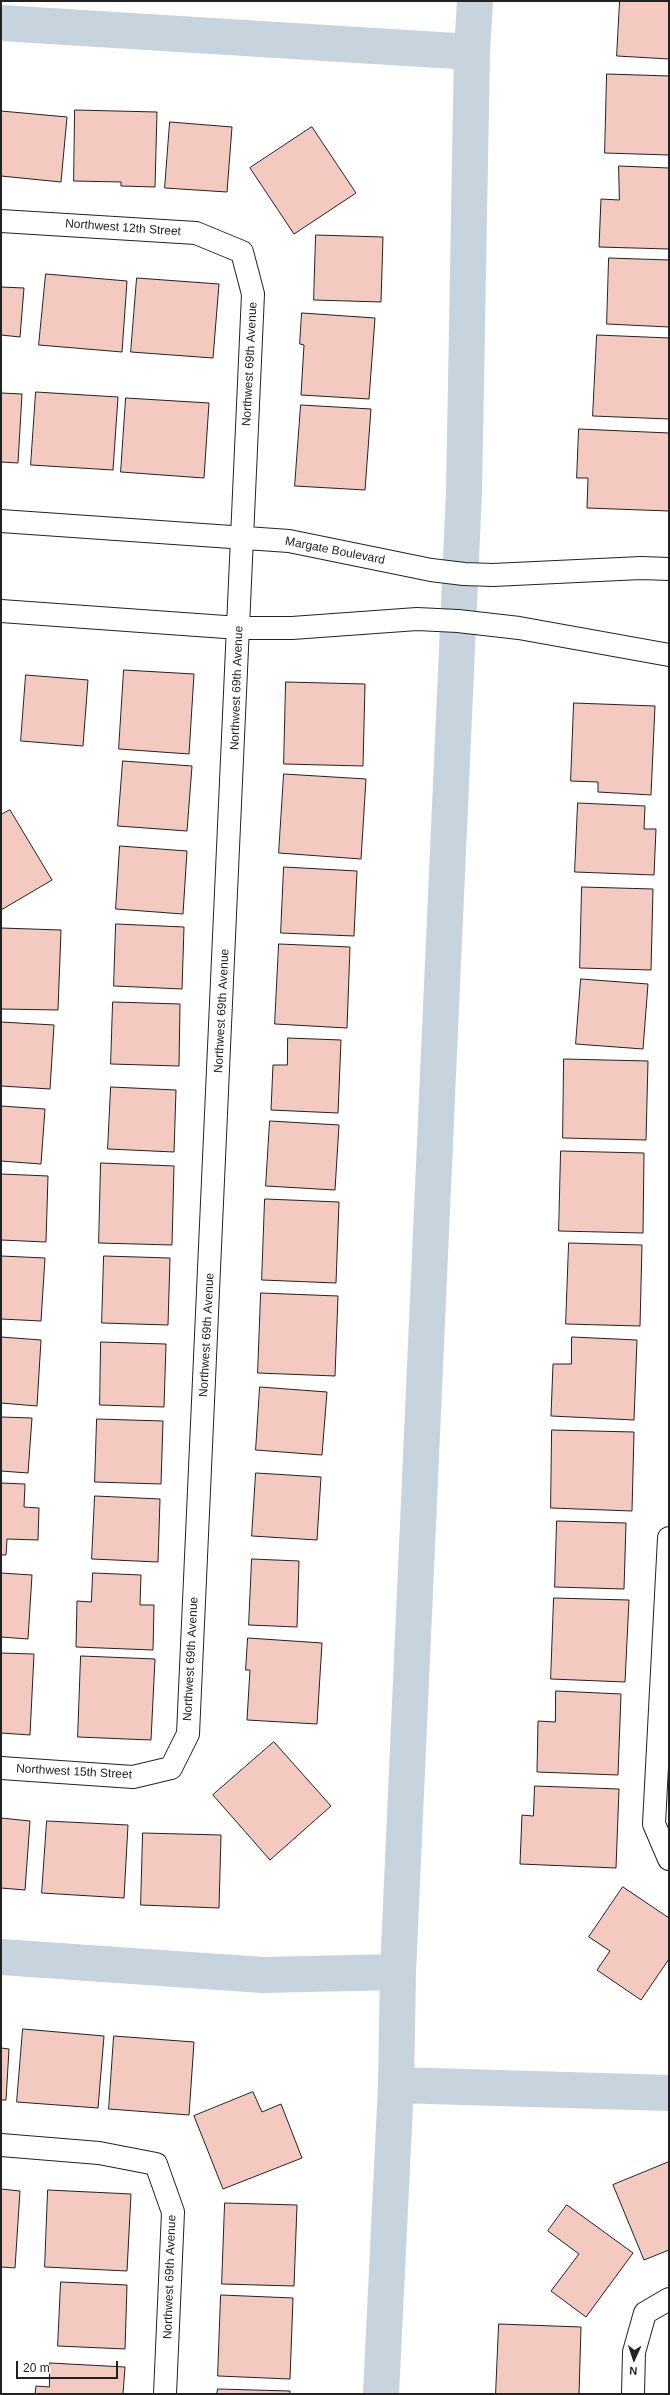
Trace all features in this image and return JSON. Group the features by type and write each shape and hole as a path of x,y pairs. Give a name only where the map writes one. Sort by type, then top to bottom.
{"street":[{"name":"Northwest 12th Street","path":"1,221 196,233 242,252"},
{"name":"Northwest 69th Avenue","path":"171,1768 188,1734 253,294 242,252"},
{"name":"Margate Boulevard","path":"1,522 289,541 431,570 493,575 642,568 669,569"},
{"path":"1,612 239,628 292,628 427,619 488,623 669,656"},
{"path":"669,1538 668,1592 654,1824 669,1859"},
{"name":"Northwest 15th Street","path":"1,1768 133,1777 171,1768"},
{"name":"Northwest 69th Avenue","path":"1,2145 99,2153 156,2164 173,2212 165,2394"},
{"path":"633,2394 634,2352 646,2313 669,2299"}],"building":[{"path":"620,1 669,1 669,59 617,56"},
{"path":"607,74 669,76 669,155 605,153"},
{"path":"75,110 157,112 155,187 121,186 121,182 74,181"},
{"path":"1,111 67,117 61,182 1,176"},
{"path":"170,122 232,127 227,192 165,188"},
{"path":"312,127 356,193 294,234 250,168"},
{"path":"619,166 669,168 669,249 599,247 601,199 619,200"},
{"path":"316,235 383,237 381,302 314,300"},
{"path":"609,258 669,260 669,327 607,324"},
{"path":"46,274 127,281 122,352 39,345"},
{"path":"137,278 219,284 213,358 131,352"},
{"path":"1,287 24,288 20,337 1,335"},
{"path":"302,313 375,318 369,399 301,395 304,345 300,344"},
{"path":"597,335 669,338 669,419 593,416"},
{"path":"36,392 118,397 113,470 31,465"},
{"path":"1,393 22,394 18,463 1,462"},
{"path":"126,398 209,403 204,478 121,472"},
{"path":"301,405 371,409 365,490 295,486"},
{"path":"579,429 669,433 669,511 587,508 588,478 577,478"},
{"path":"124,670 194,674 189,754 119,749"},
{"path":"26,675 88,680 83,746 21,741"},
{"path":"286,682 365,684 363,766 284,764"},
{"path":"574,703 655,706 651,795 598,792 598,782 571,781"},
{"path":"123,761 192,766 187,831 118,826"},
{"path":"284,774 366,779 361,859 279,853"},
{"path":"578,803 645,806 644,829 656,829 654,875 575,872"},
{"path":"10,810 52,880 1,910 1,815"},
{"path":"120,846 187,851 183,914 116,909"},
{"path":"284,867 357,871 354,936 281,933"},
{"path":"582,887 653,889 651,970 580,968"},
{"path":"116,924 184,927 182,989 114,986"},
{"path":"1,928 61,930 58,1010 1,1009"},
{"path":"279,944 350,947 347,1028 275,1024"},
{"path":"581,979 648,984 643,1049 576,1044"},
{"path":"113,1002 180,1004 179,1066 111,1064"},
{"path":"1,1022 54,1025 50,1089 1,1086"},
{"path":"288,1038 341,1040 338,1113 271,1110 273,1065 287,1065"},
{"path":"564,1059 648,1061 646,1140 563,1138"},
{"path":"111,1087 176,1090 174,1152 108,1149"},
{"path":"1,1106 45,1109 41,1164 1,1161"},
{"path":"270,1121 339,1125 335,1190 266,1186"},
{"path":"561,1151 644,1153 643,1233 559,1231"},
{"path":"101,1163 174,1166 172,1245 99,1243"},
{"path":"1,1174 48,1176 46,1242 1,1240"},
{"path":"265,1199 339,1202 336,1283 262,1280"},
{"path":"569,1243 642,1245 640,1326 566,1324"},
{"path":"1,1256 45,1258 41,1321 1,1319"},
{"path":"104,1256 170,1258 168,1325 102,1323"},
{"path":"261,1293 338,1296 335,1376 258,1373"},
{"path":"1,1337 41,1340 37,1406 1,1403"},
{"path":"572,1337 637,1340 634,1420 551,1416 553,1364 571,1364"},
{"path":"101,1342 166,1344 164,1407 100,1405"},
{"path":"260,1387 327,1392 322,1455 256,1450"},
{"path":"1,1417 32,1418 28,1473 1,1471"},
{"path":"97,1419 163,1421 161,1484 95,1482"},
{"path":"552,1430 634,1432 632,1511 551,1508"},
{"path":"256,1473 321,1477 317,1540 252,1536"},
{"path":"1,1483 25,1484 24,1507 39,1508 38,1540 7,1539 6,1555 1,1555"},
{"path":"95,1496 160,1499 158,1562 92,1559"},
{"path":"557,1521 626,1523 624,1589 555,1587"},
{"path":"252,1559 299,1561 297,1627 249,1625"},
{"path":"1,1573 32,1575 28,1639 1,1637"},
{"path":"93,1573 141,1575 140,1605 154,1605 153,1650 76,1647 77,1601 91,1602"},
{"path":"554,1598 629,1600 625,1682 551,1679"},
{"path":"248,1638 322,1643 317,1724 247,1720 250,1670 246,1670"},
{"path":"1,1653 34,1654 30,1735 1,1733"},
{"path":"81,1656 155,1659 151,1740 78,1737"},
{"path":"556,1691 621,1694 618,1775 537,1772 538,1721 555,1722"},
{"path":"274,1742 331,1806 270,1860 213,1795"},
{"path":"535,1786 619,1789 616,1868 520,1864 522,1815 533,1816"},
{"path":"1,1818 30,1821 25,1890 1,1888"},
{"path":"47,1821 128,1825 124,1898 42,1893"},
{"path":"143,1833 221,1835 219,1908 141,1905"},
{"path":"623,1887 669,1918 669,1959 641,2000 597,1970 610,1951 589,1937"},
{"path":"23,2029 104,2036 98,2108 17,2102"},
{"path":"114,2036 194,2042 189,2115 109,2109"},
{"path":"1,2048 9,2049 6,2100 1,2100"},
{"path":"253,2092 262,2112 281,2104 302,2158 223,2189 194,2116"},
{"path":"669,2162 669,2250 644,2260 613,2185"},
{"path":"1,2189 20,2191 15,2268 1,2267"},
{"path":"48,2190 131,2194 127,2271 45,2267"},
{"path":"225,2203 297,2205 294,2286 222,2284"},
{"path":"567,2205 633,2253 586,2317 551,2291 579,2254 548,2231"},
{"path":"61,2282 127,2285 125,2349 58,2346"},
{"path":"221,2295 293,2298 290,2379 218,2376"},
{"path":"499,2324 581,2327 579,2394 496,2394"},
{"path":"50,2363 125,2367 123,2394 35,2394 36,2386 49,2387"},
{"path":"218,2389 290,2391 290,2394 217,2394"}],"waterway":[{"path":"381,2394 396,2085 398,1972 464,492 472,52 475,1"},
{"path":"1,23 472,52"},
{"path":"1,1957 263,1975 398,1972"},
{"path":"396,2085 669,2093"}]}
